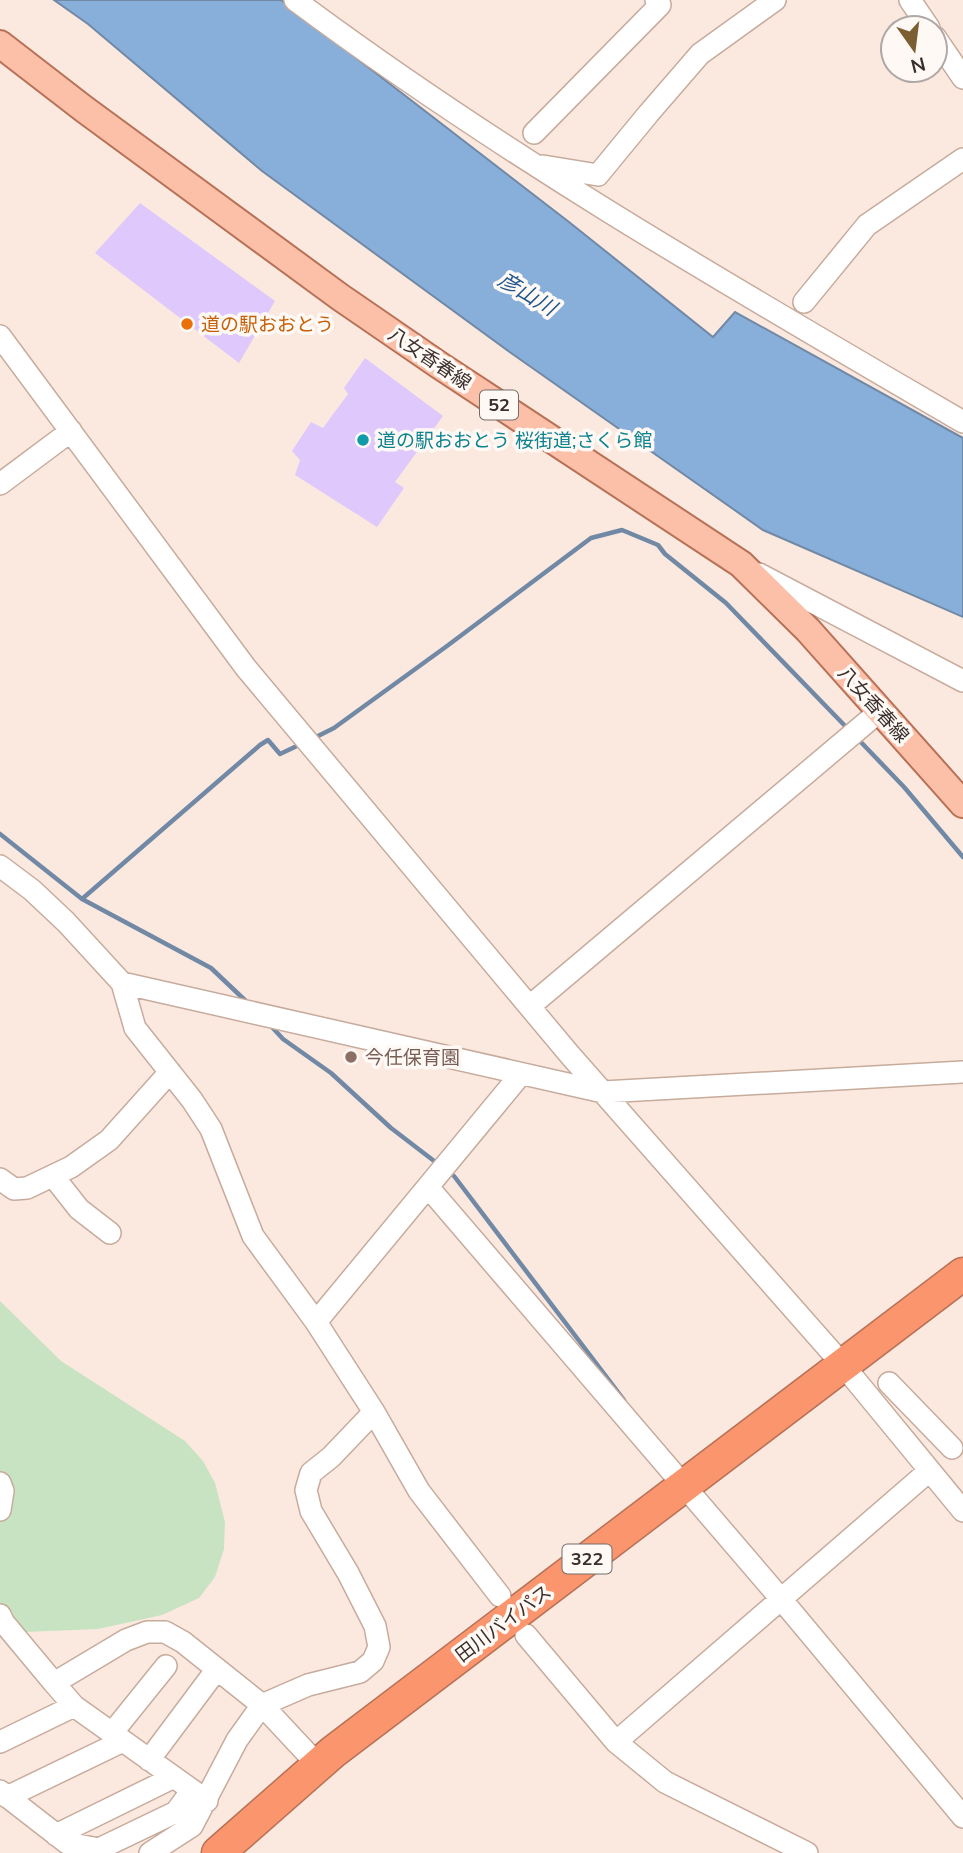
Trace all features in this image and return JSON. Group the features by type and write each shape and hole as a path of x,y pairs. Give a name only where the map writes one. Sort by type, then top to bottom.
{"highway":[{"name":"田川バイパス","path":"218,1853 318,1765 963,1275"}],"main road":[{"name":"八女香春線","path":"0,44 340,297 741,565 808,630 963,804"}],"street":[{"path":"295,0 379,63 534,165 691,263 963,422"},
{"path":"534,133 660,5 656,0"},
{"path":"534,165 598,175 700,54 775,0"},
{"path":"949,58 963,78"},
{"path":"804,302 867,225 963,159"},
{"path":"0,336 246,668 603,1092 844,1365 963,1511"},
{"path":"0,484 71,431"},
{"path":"741,565 963,681"},
{"path":"530,1006 880,711"},
{"path":"0,866 32,890 66,922 122,983 135,1028 211,1129 253,1236 316,1322 374,1412 419,1491 500,1596"},
{"path":"122,983 603,1092 955,1072 963,1092"},
{"path":"0,1179 14,1189 27,1188 71,1167 110,1140 170,1072"},
{"path":"316,1322 521,1073"},
{"path":"53,1175 79,1209 110,1233"},
{"path":"428,1187 781,1599 963,1817"},
{"path":"616,1742 927,1468 958,1454 889,1383"},
{"path":"166,1666 117,1737 4,1794 67,1843 99,1849 176,1812 199,1796 262,1706 308,1685 360,1672 373,1661 379,1647 374,1626 359,1594 311,1511 306,1489 310,1473 331,1457 374,1412"},
{"path":"0,1483 3,1491 0,1510"},
{"path":"0,1615 74,1706 199,1796"},
{"path":"54,1683 126,1640 147,1632 165,1632 183,1642 262,1706 318,1765"},
{"path":"526,1635 616,1742 665,1782 807,1853"},
{"path":"149,1760 217,1669"},
{"path":"0,1742 74,1706"},
{"path":"56,1835 173,1777"},
{"path":"150,1853 192,1826 199,1796"}],"green space":[{"path":"0,1301 61,1361 185,1441 203,1461 215,1483 225,1522 224,1549 215,1577 199,1598 162,1615 98,1629 0,1633"}],"water":[{"name":"彦山川","path":"54,0 281,0 569,222 713,337 735,312 963,438 963,617 763,530 511,353 262,171 88,24"}],"building":[{"path":"140,203 275,301 239,363 95,253"},
{"name":"道の駅おおとう 桜街道;さくら館","path":"365,358 443,416 395,482 404,488 377,527 295,475 300,460 292,451 311,422 323,428 348,394 344,388"}],"waterway":[{"path":"312,739 334,728 591,538 622,530 658,545 665,554 726,603 848,729"},
{"path":"856,737 904,787 963,857"},
{"path":"82,899 260,745 268,740 280,754 301,744"},
{"path":"0,834 82,899 211,968 249,1004"},
{"path":"270,1025 283,1039 331,1073 391,1128 438,1164"},
{"path":"448,1172 454,1176 624,1400"}],"place":[{"name":"道の駅おおとう","path":"187,324"},
{"name":"道の駅おおとう 桜街道;さくら館","path":"363,440"},
{"name":"今任保育園","path":"351,1057"}]}
